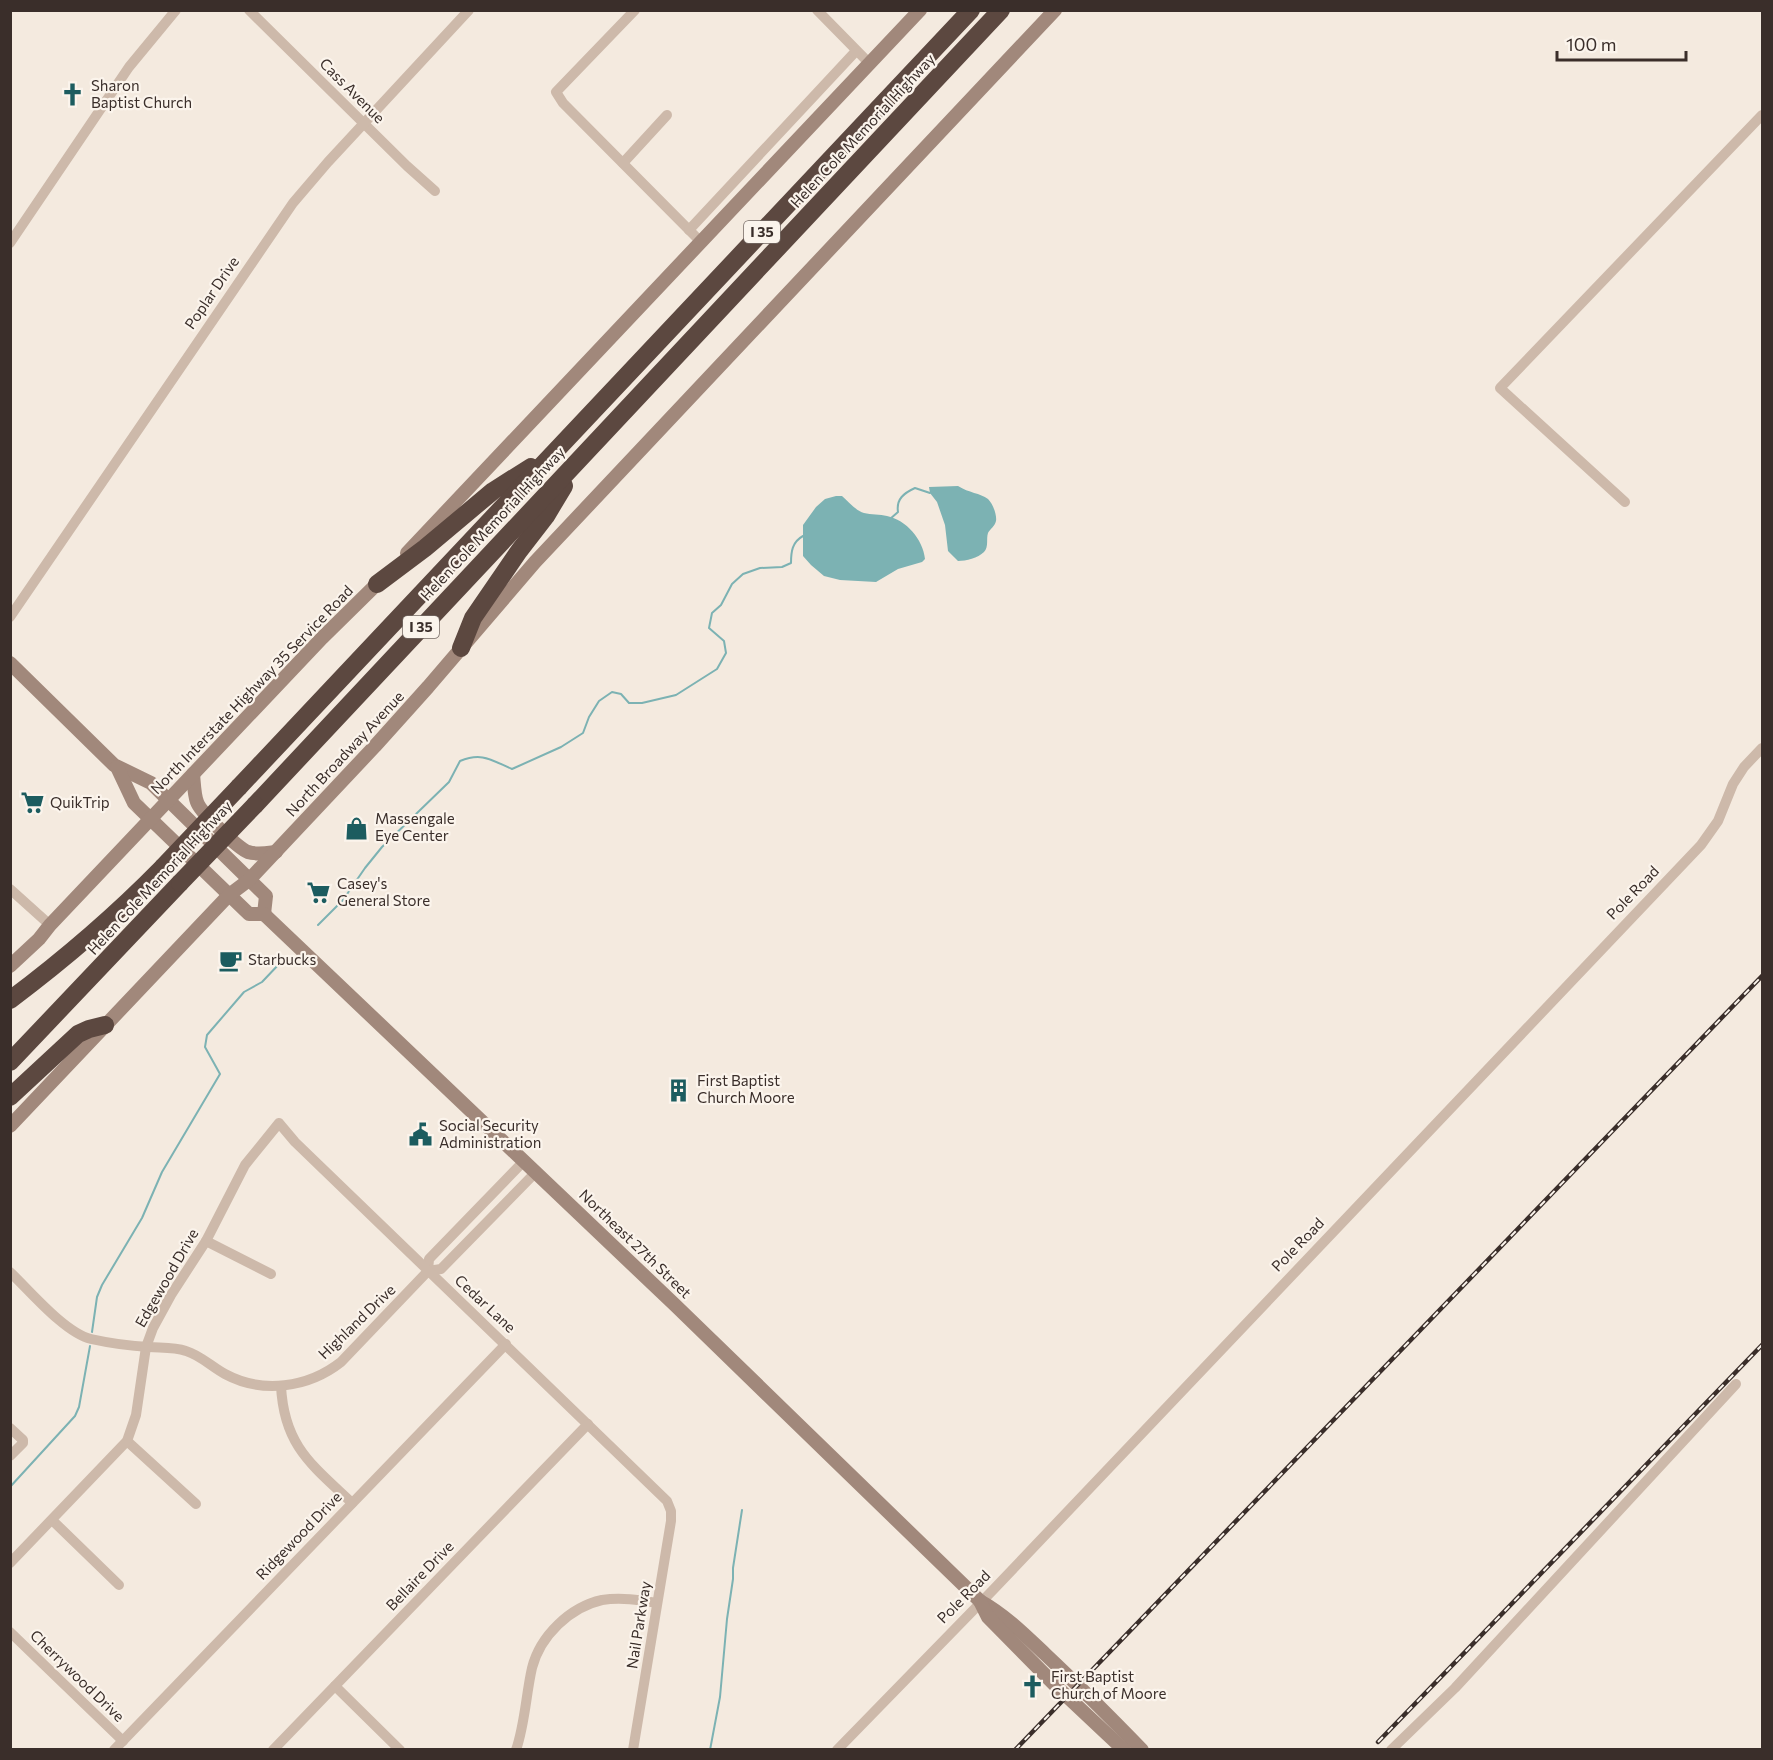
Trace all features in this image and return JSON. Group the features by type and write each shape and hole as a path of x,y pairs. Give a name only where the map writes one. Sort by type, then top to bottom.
{"highway":[{"name":"Helen Cole Memorial Highway","path":"10,1000 101,928 163,867 971,10"},
{"name":"Helen Cole Memorial Highway","path":"10,1062 255,805 1001,10"},
{"path":"461,648 472,618 546,516 588,449"},
{"path":"377,584 425,548 493,491 553,454"},
{"path":"10,1097 78,1034 105,1025"}],"main road":[{"name":"North Interstate Highway 35 Service Road","path":"10,966 39,939 322,638 447,513 920,10"},
{"name":"North Broadway Avenue","path":"229,895 249,880 400,719 535,562 1054,10"},
{"path":"10,663 117,767 151,783 267,896 264,914"},
{"name":"Northeast 27th Street","path":"117,767 134,803 229,895 249,914 264,914 675,1305 980,1601 996,1610 1026,1636 1142,1749"},
{"path":"193,774 196,800 201,810 234,842 252,853 276,852"},
{"path":"10,1125 229,895"},
{"name":"Northeast 27th Street","path":"980,1601 988,1617 1015,1645 1124,1749"}],"street":[{"path":"10,243 129,67 176,10"},
{"name":"Cass Avenue","path":"249,10 435,191"},
{"name":"Poplar Drive","path":"10,617 276,225 304,188 470,10"},
{"path":"635,10 556,92 563,103 701,242"},
{"path":"817,10 856,51 874,59"},
{"path":"689,230 856,51"},
{"path":"623,163 667,115"},
{"path":"1625,502 1500,388 1762,115"},
{"name":"Pole Road","path":"837,1749 1701,845 1718,821 1733,784 1744,767 1762,748"},
{"path":"10,889 50,926"},
{"name":"Edgewood Drive","path":"10,1563 127,1441 135,1415 146,1347 158,1318 206,1241 245,1165 279,1123"},
{"name":"Cedar Lane","path":"279,1123 428,1271 663,1496 670,1506"},
{"name":"Highland Drive","path":"428,1271 429,1259 524,1161"},
{"name":"Highland Drive","path":"10,1272 80,1335 146,1347 181,1349 193,1353 235,1379 253,1384 281,1386 305,1382 341,1362 428,1271 441,1269 536,1172"},
{"path":"206,1241 271,1274"},
{"name":"Ridgewood Drive","path":"114,1749 506,1344"},
{"path":"1391,1749 1460,1682 1736,1384"},
{"path":"281,1386 286,1421 299,1449 318,1471 352,1503"},
{"name":"Bellaire Drive","path":"273,1749 588,1424"},
{"path":"10,1428 23,1440 23,1443 10,1456"},
{"path":"127,1441 196,1504"},
{"name":"Nail Parkway","path":"633,1749 671,1521 670,1506"},
{"path":"52,1520 119,1585"},
{"path":"516,1749 533,1665 542,1645 554,1629 580,1608 602,1600 625,1599 657,1603"},
{"name":"Cherrywood Drive","path":"10,1632 123,1741"},
{"path":"335,1686 400,1749"}],"water":[{"path":"958,486 988,499 993,507 996,521 988,533 984,552 972,559 958,561 948,551 945,525 929,487"},
{"path":"842,496 861,512 894,518 907,526 921,544 925,559 898,569 876,582 840,580 824,576 803,556 803,525 825,499"}],"waterway":[{"path":"890,519 898,512 900,500 907,492 915,488 930,493"},
{"path":"318,925 343,900 382,847 449,782 460,761 481,757 512,769 561,747 583,733 599,701 612,692 621,694 629,703 642,703 676,695 717,669 726,653 724,641 709,628 712,613 721,605 732,584 743,574 760,568 782,567 791,563 796,541 803,536"},
{"path":"92,1332 97,1297 102,1285 142,1218 162,1172 220,1074 205,1047 207,1035 244,992 262,982 281,962"},
{"path":"10,1487 75,1416 79,1407 90,1346"},
{"path":"710,1750 720,1697 727,1619 742,1510"}],"railway":[{"path":"1015,1750 1762,976"},
{"path":"1378,1742 1762,1345"}],"place":[{"name":"Sharon Baptist Church","path":"73,95"},
{"name":"QuikTrip","path":"32,803"},
{"name":"Massengale Eye Center","path":"357,828"},
{"name":"Casey's General Store","path":"319,893"},
{"name":"Starbucks","path":"230,960"},
{"name":"First Baptist Church Moore","path":"679,1090"},
{"name":"Social Security Administration","path":"421,1135"},
{"name":"First Baptist Church of Moore","path":"1033,1686"}]}
